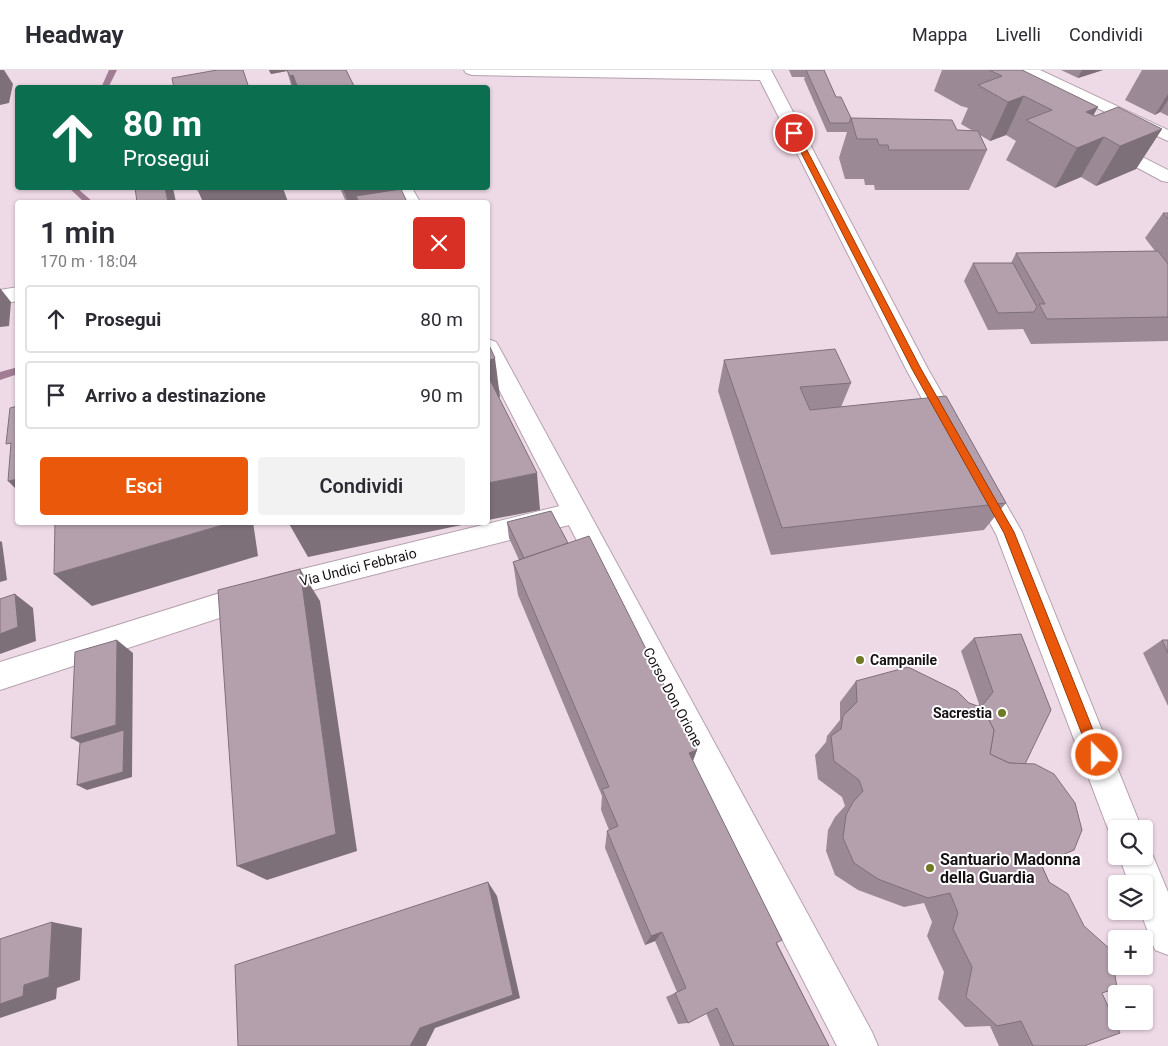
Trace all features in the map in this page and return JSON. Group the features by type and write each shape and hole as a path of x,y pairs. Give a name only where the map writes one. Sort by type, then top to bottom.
{"street":[{"path":"472,70 764,73 917,369 1009,532 1122,820"},
{"path":"1027,70 1168,136"},
{"path":"1096,138 1168,177"},
{"path":"0,297 15,294"},
{"name":"Corso Don Orione","path":"490,352 858,1046"},
{"name":"Via Undici Febbraio","path":"0,676 274,588 576,513"},
{"path":"1140,865 1168,937"}],"building":[{"path":"217,70 243,70 248,85 173,85 172,78"},
{"path":"287,70 346,70 354,85 297,85 293,75 290,76"},
{"path":"806,70 824,70 836,97 841,97 851,118 849,123 830,123"},
{"path":"989,70 1022,70 1098,107 1086,112 1095,116 1118,107 1162,129 1120,146 1104,137 1077,148 1026,120 1052,110 1024,96 1008,102 978,85 1002,76"},
{"path":"851,118 952,120 957,130 978,131 987,150 889,150 888,145 879,145 877,139 857,139"},
{"path":"135,190 165,190 168,200 137,200"},
{"path":"401,190 406,200 358,200 356,196"},
{"path":"1158,251 1168,264 1168,317 1047,319 1039,304 1045,304 1016,253"},
{"path":"973,263 1013,263 1037,307 1034,312 998,313"},
{"path":"490,347 495,358 490,360"},
{"path":"835,349 851,383 800,387 810,410 946,396 1006,503 782,528 724,360"},
{"path":"490,380 537,473 490,483"},
{"path":"15,407 15,480 8,481 11,443 6,444 10,408"},
{"path":"551,511 568,543 524,558 507,522"},
{"path":"55,525 223,525 54,574"},
{"path":"589,536 697,750 689,753 782,940 776,943 829,1046 734,1046 717,1008 688,1023 675,993 686,988 662,932 651,936 607,831 618,826 602,789 609,787 513,562"},
{"path":"300,569 336,834 237,866 218,590"},
{"path":"15,594 18,627 0,634 0,599"},
{"path":"1021,634 1051,710 1025,764 1009,763 990,754 994,730 981,707 993,692 974,638"},
{"path":"117,640 116,725 71,738 75,652"},
{"path":"1162,640 1168,640 1168,653"},
{"name":"Santuario Madonna della Guardia","path":"908,667 957,691 969,703 983,708 994,730 990,754 1009,763 1035,764 1054,774 1075,803 1082,830 1074,850 1041,864 1049,882 1068,894 1084,926 1108,947 1108,975 1115,975 1117,985 1108,985 1108,991 1102,993 1108,1006 1108,1030 1119,1030 1120,1033 1084,1046 1033,1046 1021,1021 997,1026 966,997 972,967 953,929 958,913 950,893 928,898 878,879 854,863 843,838 846,815 853,802 863,791 859,780 834,761 831,736 841,729 843,716 857,702 856,681"},
{"path":"124,730 123,772 77,785 80,743"},
{"path":"488,882 513,995 420,1028 410,1046 238,1046 235,965"},
{"path":"52,922 49,977 24,985 23,996 0,1004 0,939"}],"waterway":[{"path":"106,85 113,70"},
{"path":"75,190 87,200"},
{"path":"0,376 15,371"}],"place":[{"name":"Campanile","path":"860,660"},
{"name":"Sacrestia","path":"1002,713"},
{"name":"Santuario Madonna della Guardia","path":"930,868"}],"route":[{"path":"794,133 917,369 1009,532 1097,755"}]}
